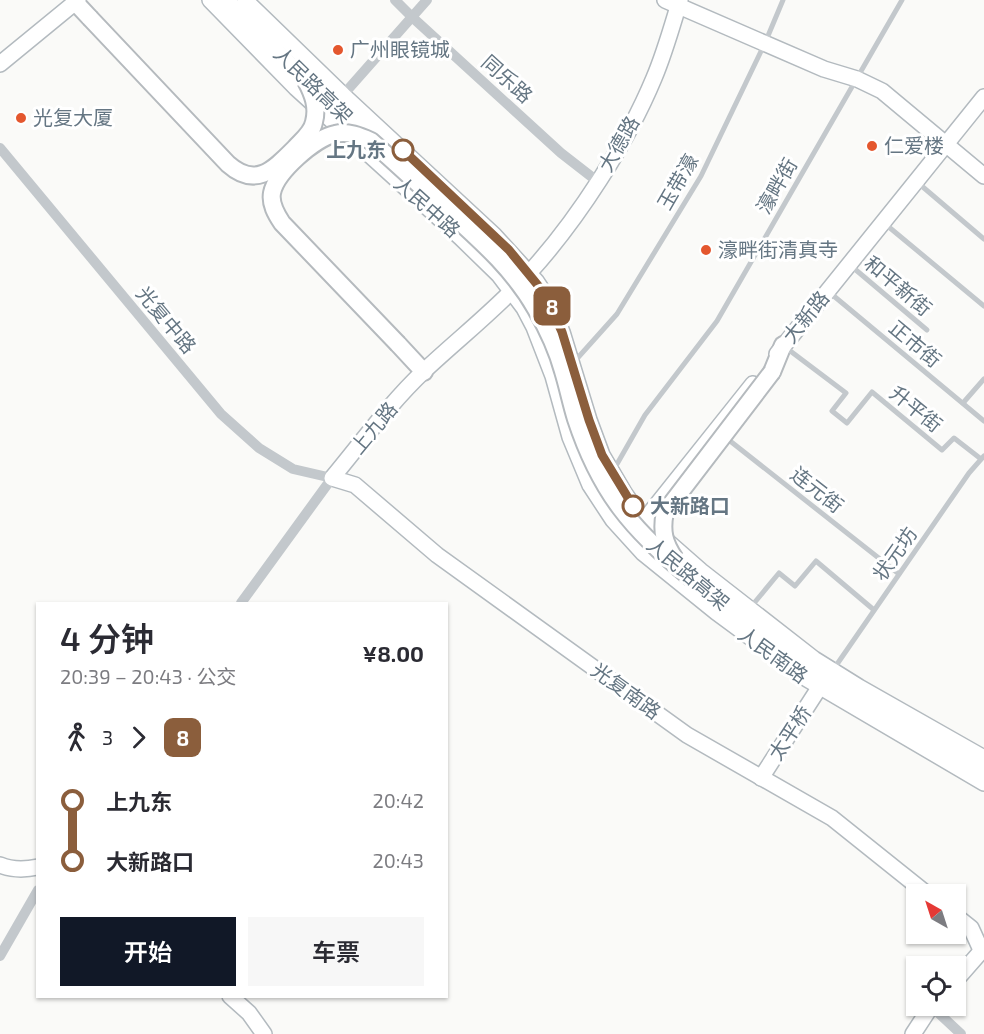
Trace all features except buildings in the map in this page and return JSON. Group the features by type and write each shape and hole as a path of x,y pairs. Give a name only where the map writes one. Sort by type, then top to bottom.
{"main road":[{"name":"人民中路","path":"210,0 296,88 484,259 511,291"},
{"name":"人民路高架","path":"226,0 306,81 491,251 516,278 536,309 556,349 576,418 593,464 625,516 642,535 691,578 811,669 984,770"},
{"name":"人民中路","path":"245,0 343,95 494,235 530,273"},
{"path":"0,64 77,1 90,18 228,164 241,174 257,175 270,171 308,134 315,120 316,111 313,94 306,81"},
{"path":"674,2 824,69 857,79 882,91 984,176"},
{"name":"大德路","path":"530,273 564,231 624,138 654,78 674,2"},
{"name":"大新路","path":"629,539 984,97"},
{"path":"371,141 360,136 342,133 319,139 281,176 273,191 272,199 275,211 282,223 423,372"},
{"name":"上九路","path":"332,478 423,372 530,273"},
{"name":"人民南路","path":"530,273 550,302 573,363 589,420 602,455 644,521 680,554 832,671 984,758"},
{"name":"人民南路","path":"511,291 534,327 543,347 570,437 587,477 603,506 629,539 675,581 776,658 819,687 984,783"},
{"path":"691,578 665,542 663,532 665,512 772,372 783,345"},
{"name":"光复南路","path":"332,478 355,485 437,555 687,735 832,818 914,884"},
{"name":"太平桥","path":"761,778 819,687"},
{"path":"0,865 20,869 36,867"},
{"path":"966,924 971,928 982,949 966,968"},
{"path":"232,998 249,1013 264,1034"},
{"path":"913,1034 925,1016"}],"street":[{"name":"同乐路","path":"395,0 561,153 597,181"},
{"path":"343,95 427,0"},
{"name":"光复中路","path":"0,148 221,414 259,448 293,469 332,478"},
{"name":"上九路","path":"243,602 332,478"},
{"path":"0,956 36,893"},
{"path":"942,1016 961,1034"}],"lane":[{"name":"玉带濠","path":"573,363 617,314 701,176 765,43 783,0"},
{"name":"濠畔街","path":"612,473 645,415 717,321 902,0"},
{"path":"915,181 984,239"},
{"path":"883,222 984,306"},
{"name":"和平新街","path":"849,264 927,330"},
{"name":"正市街","path":"827,291 984,421"},
{"name":"升平街","path":"783,345 846,393 832,411 847,423 872,392 942,450 954,438 983,458"},
{"path":"963,404 984,379"},
{"name":"连元街","path":"716,430 899,574"},
{"name":"状元坊","path":"832,671 969,473 983,458"},
{"path":"749,609 778,573 795,586 816,561 874,610"}],"bus line":[{"name":"8","path":"403,150 494,235 536,280 553,309 562,332 602,455 633,506"}],"place":[{"name":"广州眼镜城","path":"338,50"},
{"name":"光复大厦","path":"21,118"},
{"name":"仁爱楼","path":"872,146"},
{"name":"上九东","path":"403,150"},
{"name":"濠畔街清真寺","path":"706,250"},
{"name":"大新路口","path":"633,506"}]}
